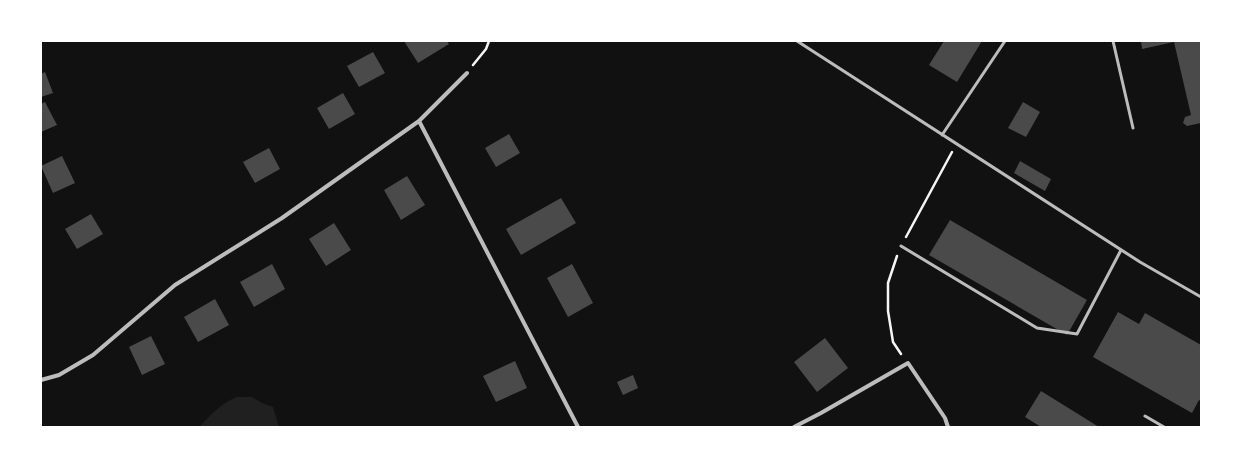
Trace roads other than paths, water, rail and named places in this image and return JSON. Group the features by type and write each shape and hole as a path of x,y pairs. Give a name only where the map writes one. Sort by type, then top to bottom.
{"street":[{"path":"41,380 59,375 93,354 175,285 282,218 419,121 467,73"},
{"path":"419,121 578,427"},
{"path":"794,427 908,363 945,418 948,427"}],"lane":[{"path":"799,41 942,136 1121,250 1201,297"},
{"path":"942,136 1005,41"},
{"path":"1113,41 1133,128"},
{"path":"901,246 1037,328 1077,334 1121,250"},
{"path":"1145,416 1164,427"}]}
